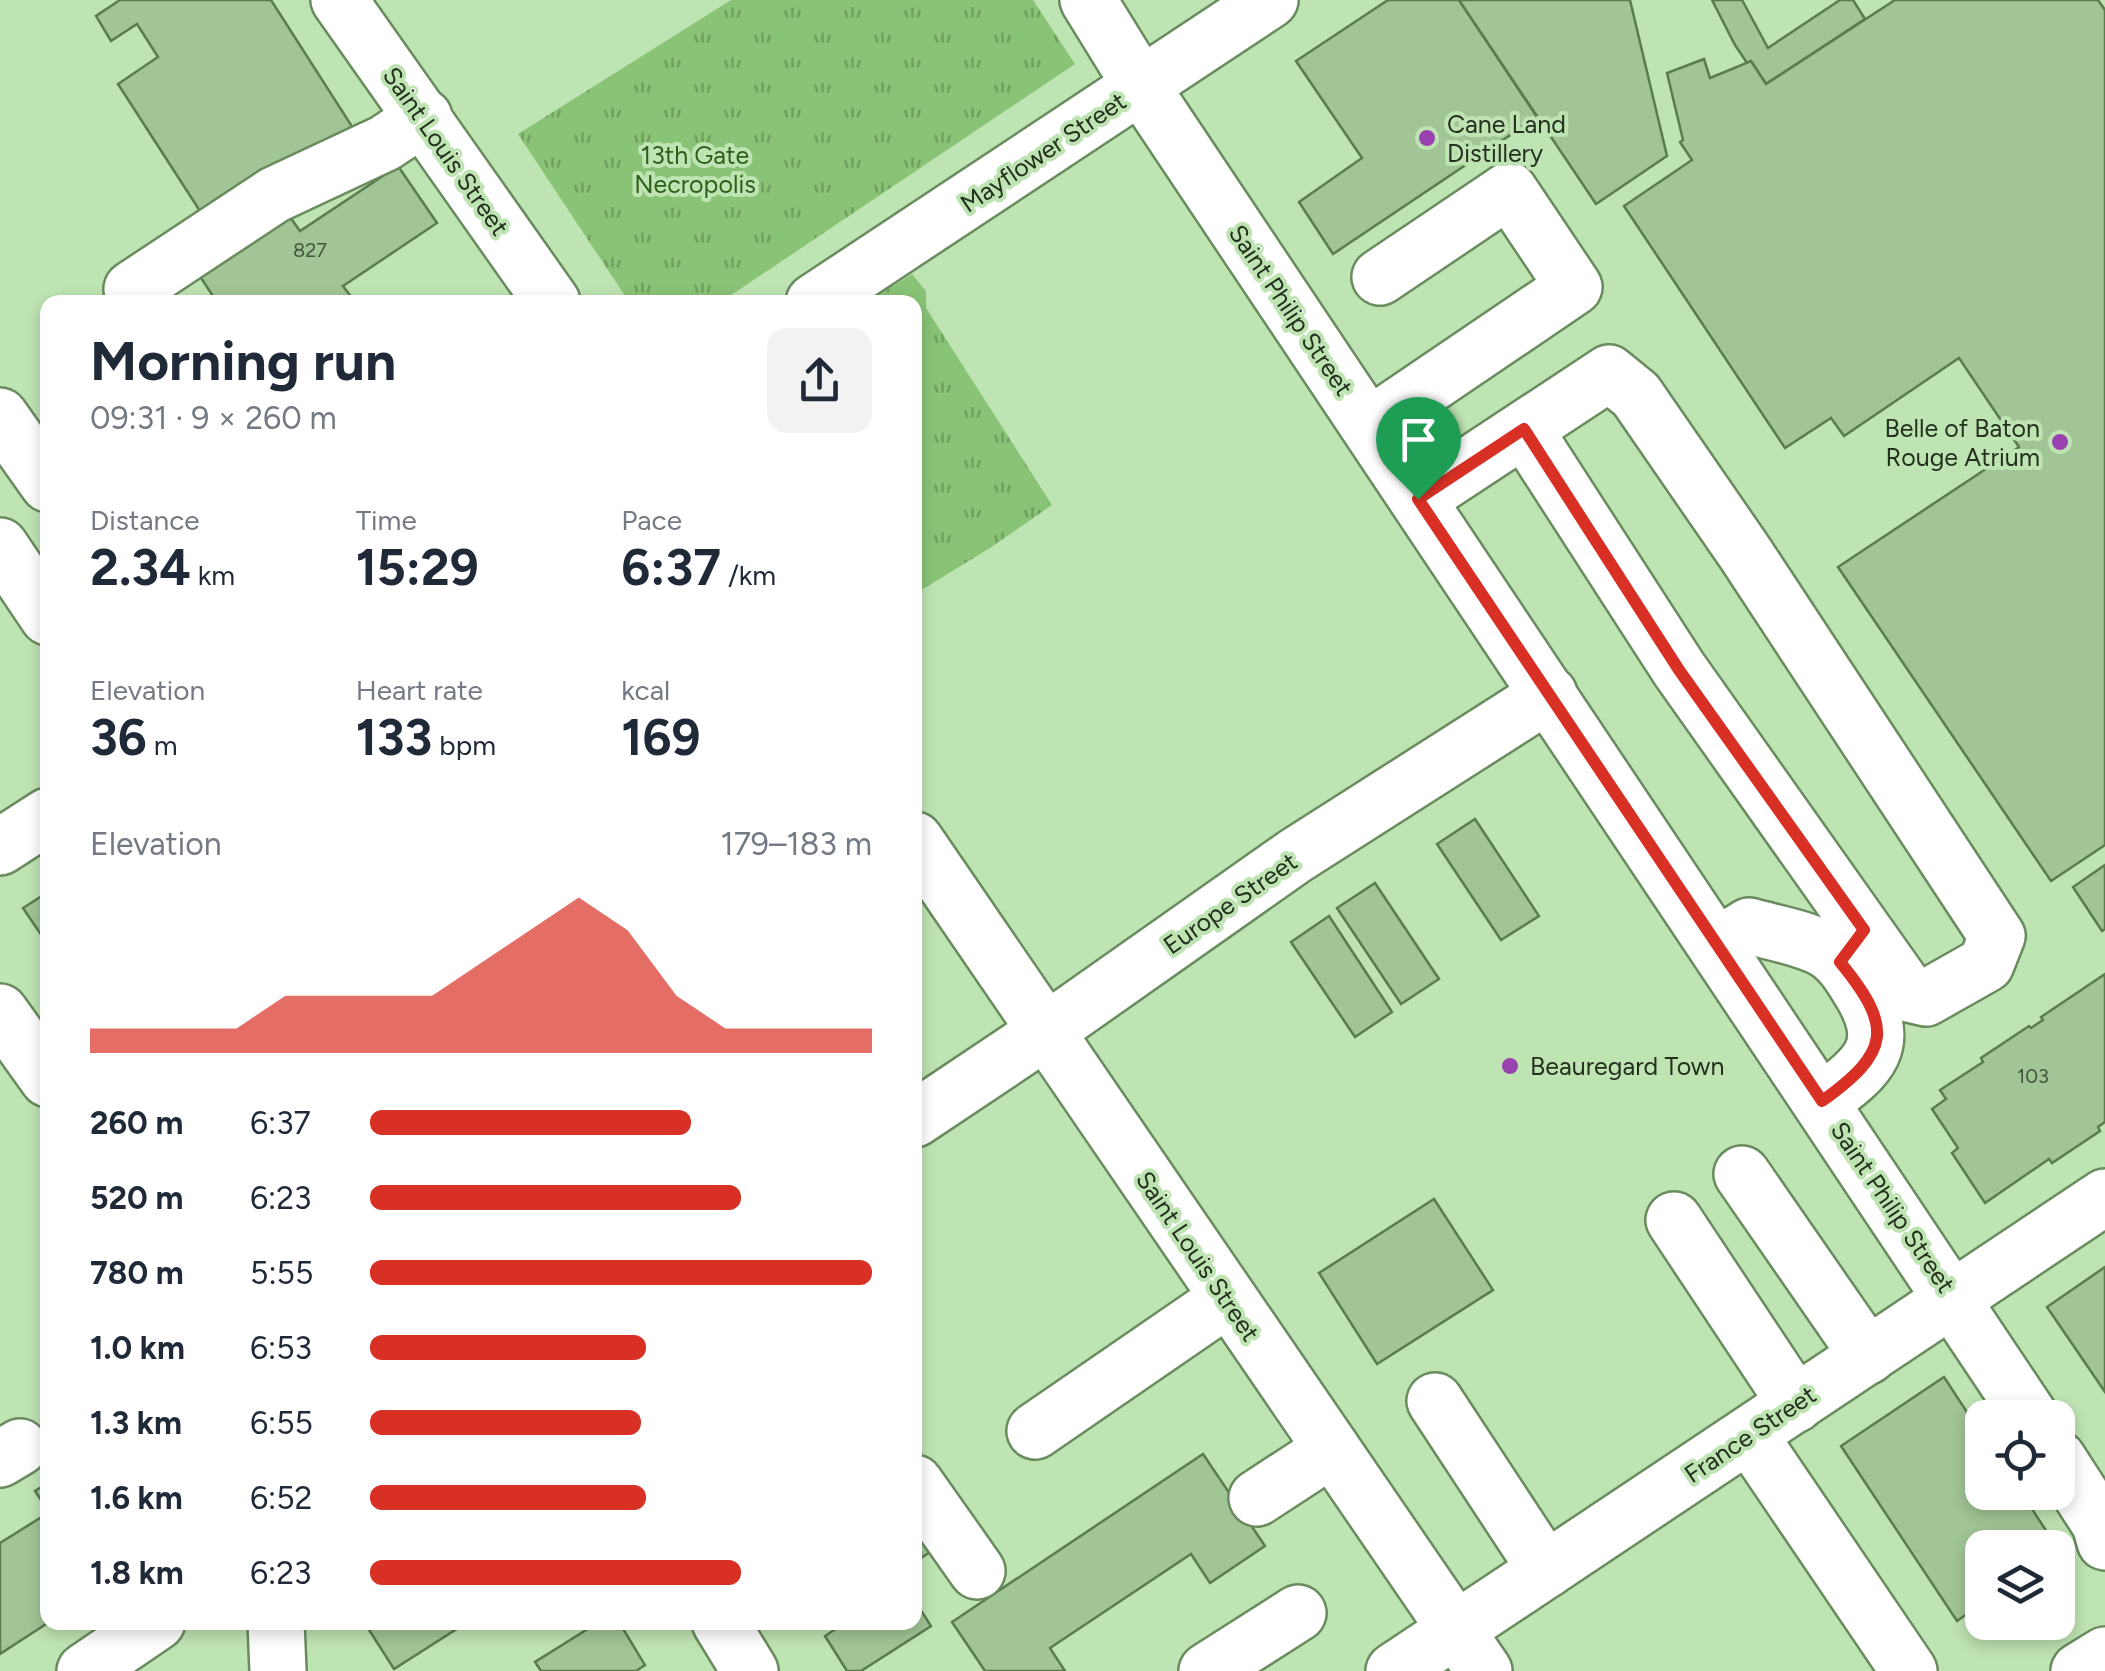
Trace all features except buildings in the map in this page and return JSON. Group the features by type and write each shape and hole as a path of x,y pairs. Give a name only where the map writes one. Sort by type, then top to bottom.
{"main road":[{"name":"Saint Louis Street","path":"339,0 547,295"},
{"name":"Saint Philip Street","path":"1088,0 1141,86 2019,1400"},
{"name":"Mayflower Street","path":"825,295 1270,0"},
{"path":"136,295 132,289 274,196 385,143 424,118"},
{"path":"1369,426 1574,287 1509,190 1380,277"},
{"path":"1418,499 1609,373 1636,395 1998,936 1986,964 1926,998 1909,994 1852,946 1810,942 1749,926 1717,946"},
{"path":"0,416 40,473"},
{"path":"1524,429 1852,946 1872,1008 1875,1048 1863,1069 1822,1101"},
{"path":"0,546 40,604"},
{"name":"Europe Street","path":"922,1114 1295,856 1549,694"},
{"path":"0,847 40,821"},
{"name":"Saint Louis Street","path":"922,850 1470,1650"},
{"path":"0,1012 40,1067"},
{"path":"1742,1174 1868,1356"},
{"name":"France Street","path":"1394,1671 1470,1650 1546,1570 2105,1197"},
{"path":"1674,1220 1796,1404"},
{"path":"1035,1431 1227,1299"},
{"path":"1435,1401 1546,1570"},
{"path":"1749,1435 1909,1671"},
{"path":"1257,1498 1332,1449"},
{"path":"2075,1485 2100,1524 2105,1542"},
{"path":"922,1493 977,1571"},
{"path":"1208,1671 1298,1613"},
{"path":"85,1671 145,1630"},
{"path":"276,1630 278,1671"},
{"path":"725,1630 750,1671"},
{"path":"2080,1671 2105,1656"}],"green space":[{"name":"13th Gate Necropolis","path":"731,0 1033,0 1075,64 731,295 624,295 518,134"},
{"path":"912,274 926,291 926,308 1052,505 922,590 922,295 878,295"}],"place":[{"name":"Cane Land Distillery","path":"1427,138"},
{"name":"Belle of Baton Rouge Atrium","path":"2060,442"},
{"name":"Beauregard Town","path":"1510,1066"}],"route":[{"path":"1524,429 1679,670 1864,930 1840,962 1872,1008 1876,1021 1875,1048 1857,1076 1822,1101 1418,499 1524,429"}]}
